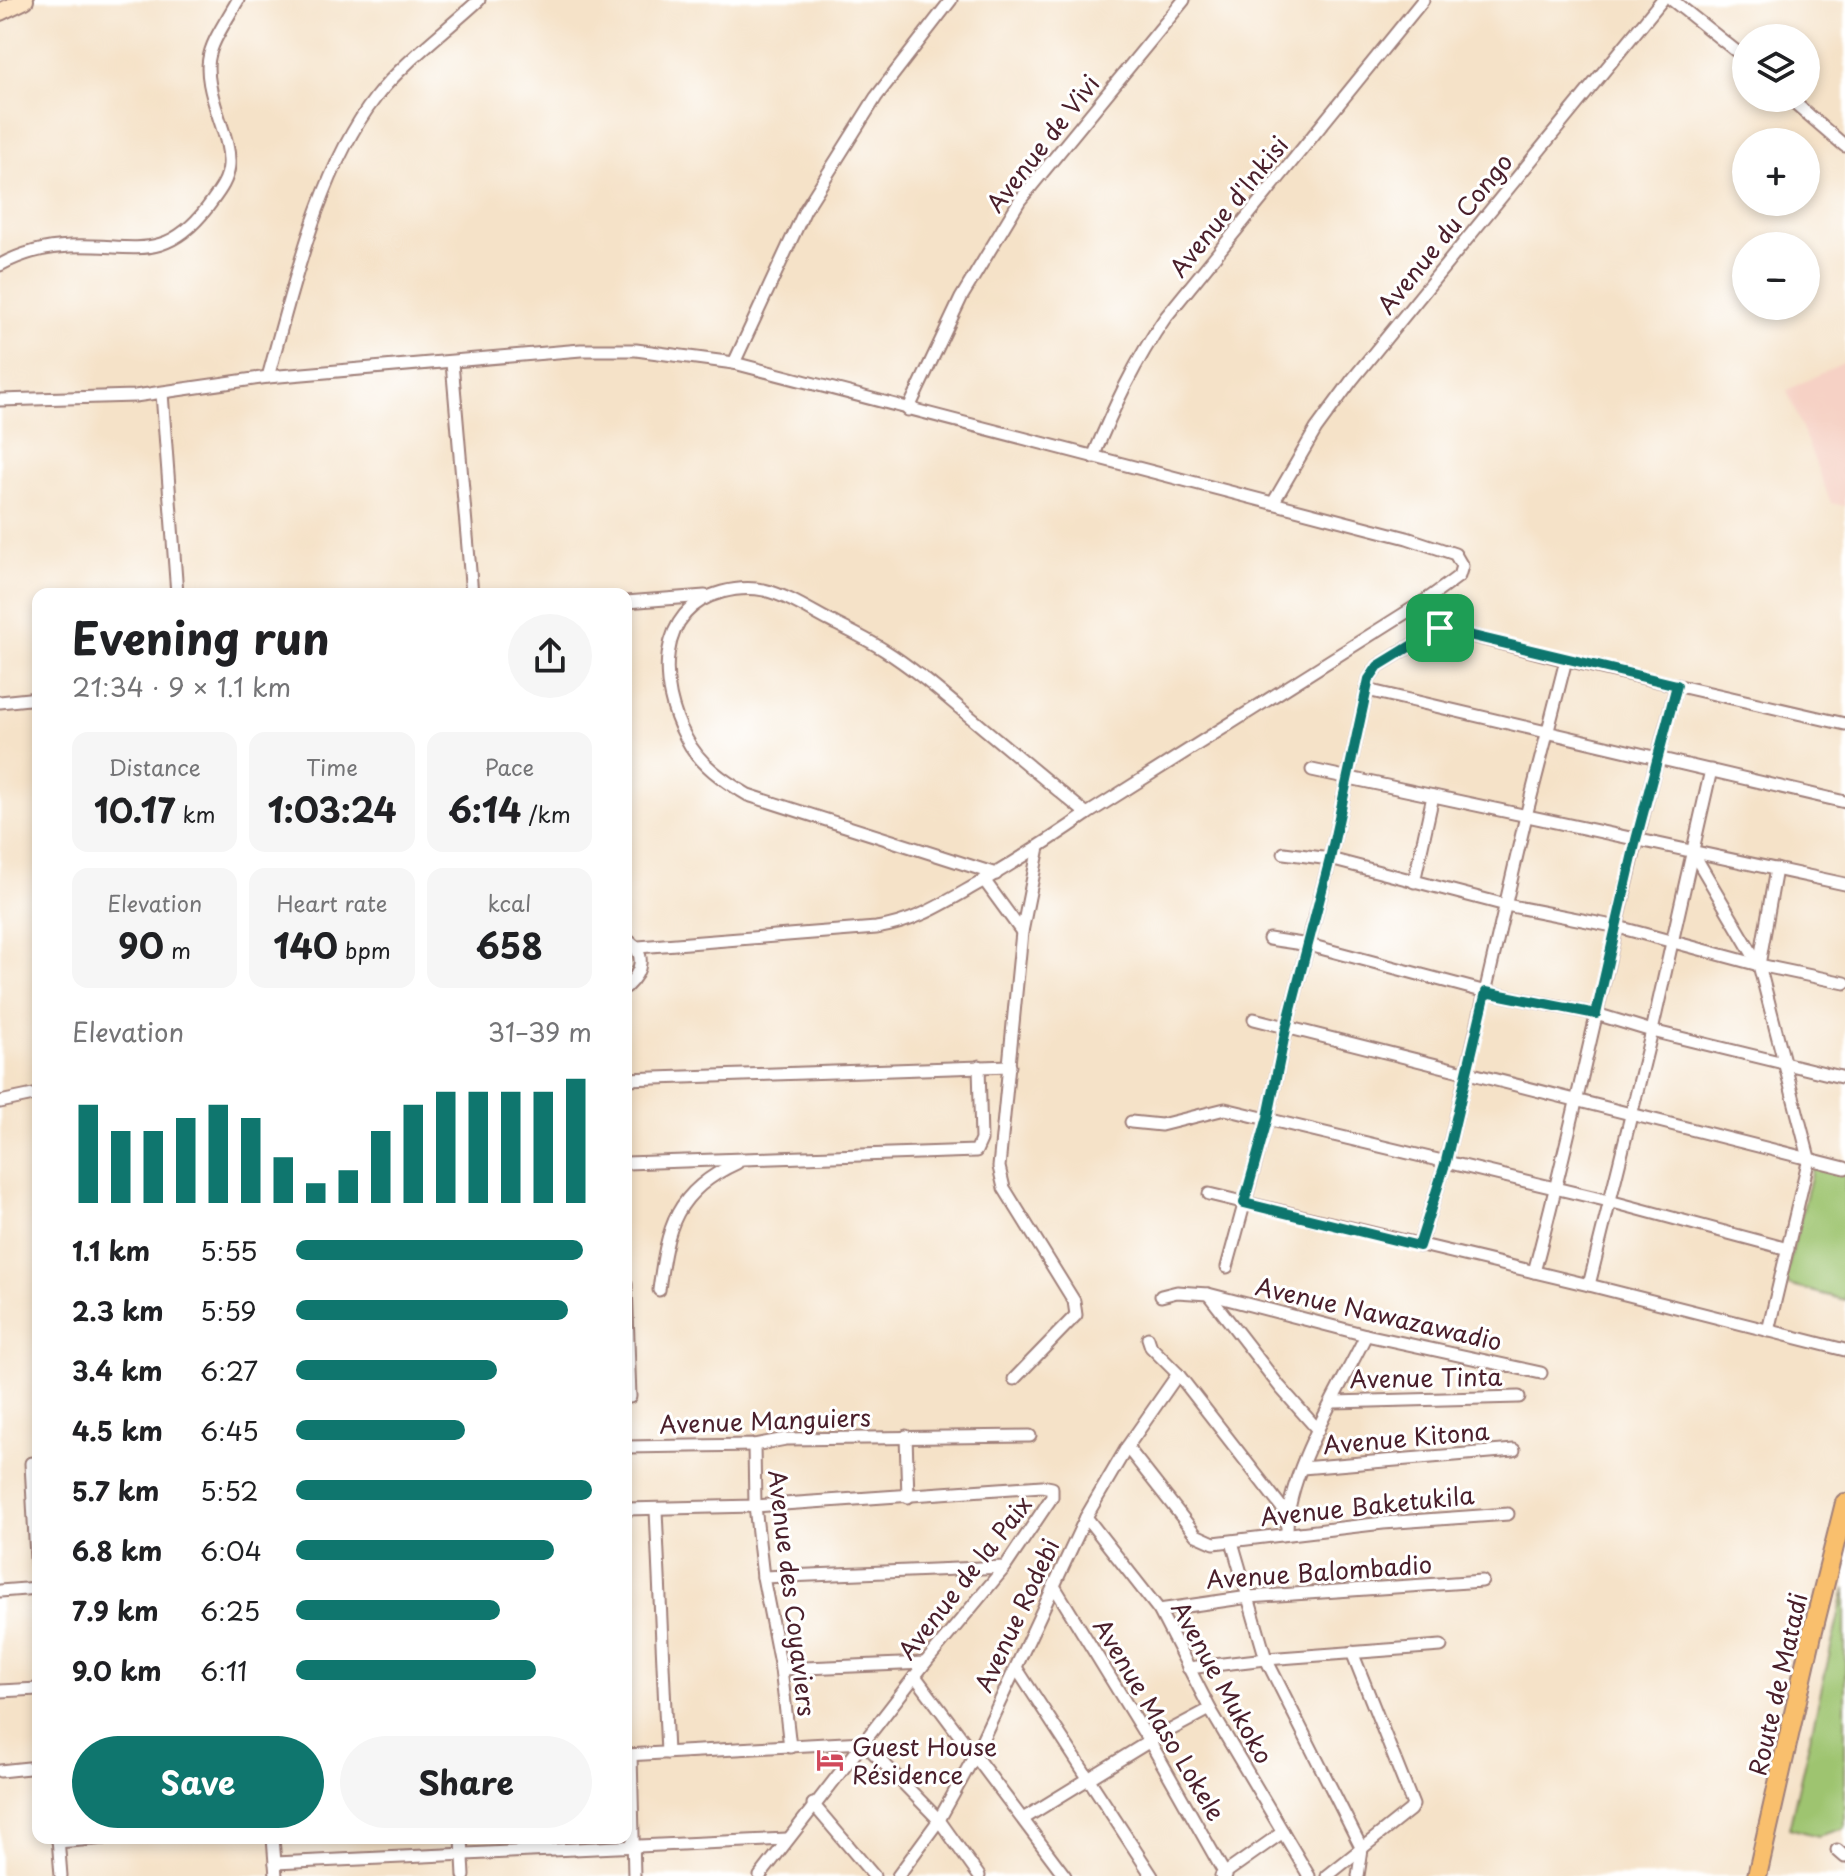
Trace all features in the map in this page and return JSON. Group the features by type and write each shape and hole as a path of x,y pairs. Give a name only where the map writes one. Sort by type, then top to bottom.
{"main road":[{"path":"0,12 25,0"},
{"name":"Route de Matadi","path":"1757,1876 1845,1503"},
{"path":"1833,1548 1845,1531"}],"street":[{"path":"0,265 16,256 44,248 72,245 139,249 159,246 176,238 199,218 221,189 228,174 227,143 206,70 211,46 238,0"},
{"path":"268,377 291,295 331,175 360,119 385,86 479,0"},
{"path":"734,363 805,210 876,97 951,0"},
{"name":"Avenue de Vivi","path":"908,410 961,298 1015,208 1184,0"},
{"name":"Avenue d'Inkisi","path":"1093,457 1110,415 1149,341 1165,318 1423,0"},
{"name":"Avenue du Congo","path":"1273,503 1316,429 1352,380 1662,0"},
{"path":"1672,0 1732,48"},
{"path":"1805,112 1845,146"},
{"path":"0,400 162,393 268,377 609,349 673,353 734,363 1407,538 1455,554 1462,566 1459,576 1429,598 1039,847 924,916 900,925 632,947"},
{"path":"452,363 471,588"},
{"path":"162,393 177,588"},
{"path":"632,602 707,596 739,587 786,597 884,650 928,682 1087,814"},
{"path":"707,596 682,614 670,640 667,674 673,706 686,739 700,759 727,783 748,795 996,874"},
{"path":"1429,598 1440,628"},
{"path":"1227,1267 1268,1117 1367,690 1373,671 1378,666 1440,628 1845,724"},
{"path":"1419,1246 1446,1161 1526,816 1566,660"},
{"path":"1534,1272 1618,927 1636,840 1677,685"},
{"path":"1367,690 1845,802"},
{"path":"0,702 32,699"},
{"path":"1312,770 1845,884"},
{"path":"1589,1285 1652,1031 1711,770"},
{"path":"1414,882 1433,796"},
{"path":"1014,1379 1073,1319 1076,1307 1000,1178 1022,932 1039,847"},
{"path":"1692,851 1759,965 1809,1158 1768,1331"},
{"path":"1284,853 1330,859 1506,905 1618,927 1759,965 1845,983"},
{"path":"1759,965 1776,869"},
{"path":"984,880 1022,932"},
{"path":"1269,939 1309,945 1486,992 1596,1014 1652,1031 1845,1078"},
{"path":"632,947 640,955 638,973 632,980"},
{"path":"1254,1019 1845,1168"},
{"path":"632,1163 976,1151 981,1140 979,1066"},
{"path":"632,1079 1010,1066"},
{"path":"0,1102 32,1095"},
{"path":"1131,1122 1161,1125 1225,1109 1268,1117 1609,1201 1788,1249"},
{"path":"659,1290 667,1236 684,1203 711,1178 745,1160"},
{"path":"1209,1194 1845,1350"},
{"name":"Avenue Nawazawadio","path":"1161,1296 1177,1292 1208,1294 1366,1335 1541,1373"},
{"path":"1208,1294 1280,1387 1318,1430"},
{"path":"1287,1534 1286,1513 1302,1468 1366,1335"},
{"path":"1148,1338 1151,1347 1178,1374 1286,1513"},
{"name":"Avenue Rodebi","path":"898,1876 939,1820 974,1757 1086,1517 1127,1447 1178,1374"},
{"name":"Avenue Tinta","path":"1334,1402 1519,1397"},
{"path":"906,1436 908,1497"},
{"name":"Avenue Manguiers","path":"632,1447 754,1445 786,1439 1030,1436"},
{"name":"Avenue des Coyaviers","path":"754,1445 755,1506 763,1577 781,1669 790,1747"},
{"path":"1127,1447 1196,1535 1214,1543 1232,1542 1266,1659 1362,1849 1358,1876"},
{"name":"Avenue Kitona","path":"1302,1468 1514,1450"},
{"path":"31,1463 32,1470"},
{"name":"Avenue de la Paix","path":"632,1509 755,1506 1042,1486 1052,1488 1052,1497 1005,1567 813,1804 762,1875"},
{"path":"656,1510 667,1753"},
{"name":"Avenue Baketukila","path":"1232,1542 1287,1534 1508,1514"},
{"name":"Avenue Mukoko","path":"1086,1517 1159,1610 1210,1709 1309,1876"},
{"path":"763,1577 1005,1567"},
{"name":"Avenue Balombadio","path":"1159,1610 1249,1597 1482,1581"},
{"name":"Avenue Maso Lokele","path":"1054,1586 1150,1741 1224,1875"},
{"path":"0,1591 32,1588"},
{"path":"1188,1668 1441,1646"},
{"path":"1327,1876 1413,1805 1352,1652"},
{"path":"781,1669 925,1663"},
{"path":"1017,1669 1152,1876"},
{"path":"915,1676 1065,1876"},
{"path":"0,1691 32,1689"},
{"path":"1023,1819 1150,1741 1210,1709"},
{"path":"632,1755 863,1742 939,1820 979,1876"},
{"path":"0,1771 32,1768"},
{"path":"813,1804 874,1876"},
{"path":"632,1816 634,1876"},
{"path":"1224,1875 1283,1832"},
{"path":"275,1863 787,1839"},
{"path":"58,1844 61,1876"},
{"path":"273,1844 276,1876"},
{"path":"462,1844 464,1876"}],"shaded area":[{"path":"1845,362 1845,506 1831,503 1787,390"}],"green space":[{"path":"1814,1165 1845,1173 1845,1300 1784,1284"},
{"path":"1845,1588 1845,1828 1818,1836 1789,1828"}],"place":[{"name":"Guest House Résidence","path":"830,1760"}],"route":[{"path":"1440,628 1677,685 1636,840 1596,1014 1486,992 1446,1161 1419,1246 1244,1203 1268,1117 1286,1029 1330,859 1369,679 1378,666 1440,628"}]}
